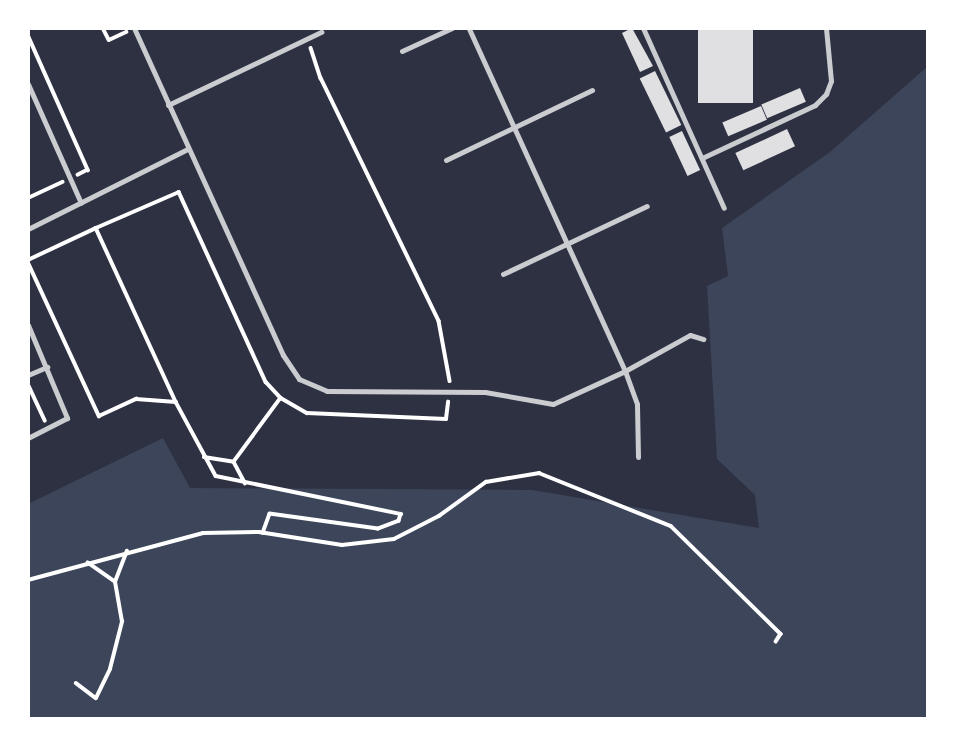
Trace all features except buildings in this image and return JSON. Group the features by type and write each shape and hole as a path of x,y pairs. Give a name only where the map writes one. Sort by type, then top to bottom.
{"lane":[{"path":"134,28 283,355 299,379 327,391 485,392 553,404 625,371 690,335 703,340"},
{"path":"402,51 452,28"},
{"path":"469,28 625,371 638,404 638,457"},
{"path":"643,28 724,208"},
{"path":"702,158 815,105 826,94 831,81 826,28"},
{"path":"168,105 321,32"},
{"path":"28,84 81,203"},
{"path":"446,160 592,90"},
{"path":"28,229 188,149"},
{"path":"503,274 647,206"},
{"path":"28,325 67,418 28,438"},
{"path":"28,375 47,367"}],"path":[{"path":"103,28 109,40 134,28"},
{"path":"176,402 136,399 99,416 28,261 179,192 266,382 281,398 307,414 446,419 450,377 439,321 333,104 307,38"},
{"path":"96,228 176,402 216,476 246,485 401,514 399,521 378,528 270,514 263,533"},
{"path":"28,384 48,428"},
{"path":"234,462 281,398"},
{"path":"204,457 234,462"},
{"path":"234,462 246,485"},
{"path":"28,580 127,551 204,533 263,533 342,545 394,539 439,516 486,482 540,473 671,526 781,634 776,642"},
{"path":"76,683 96,698 110,669 122,622 115,582 127,551"},
{"path":"88,563 115,582"}],"shaded area":[{"path":"928,66 928,719 28,719 28,504 163,438 190,488 532,490 759,528 755,495 717,459 707,286 728,276 722,228 830,152"}]}
